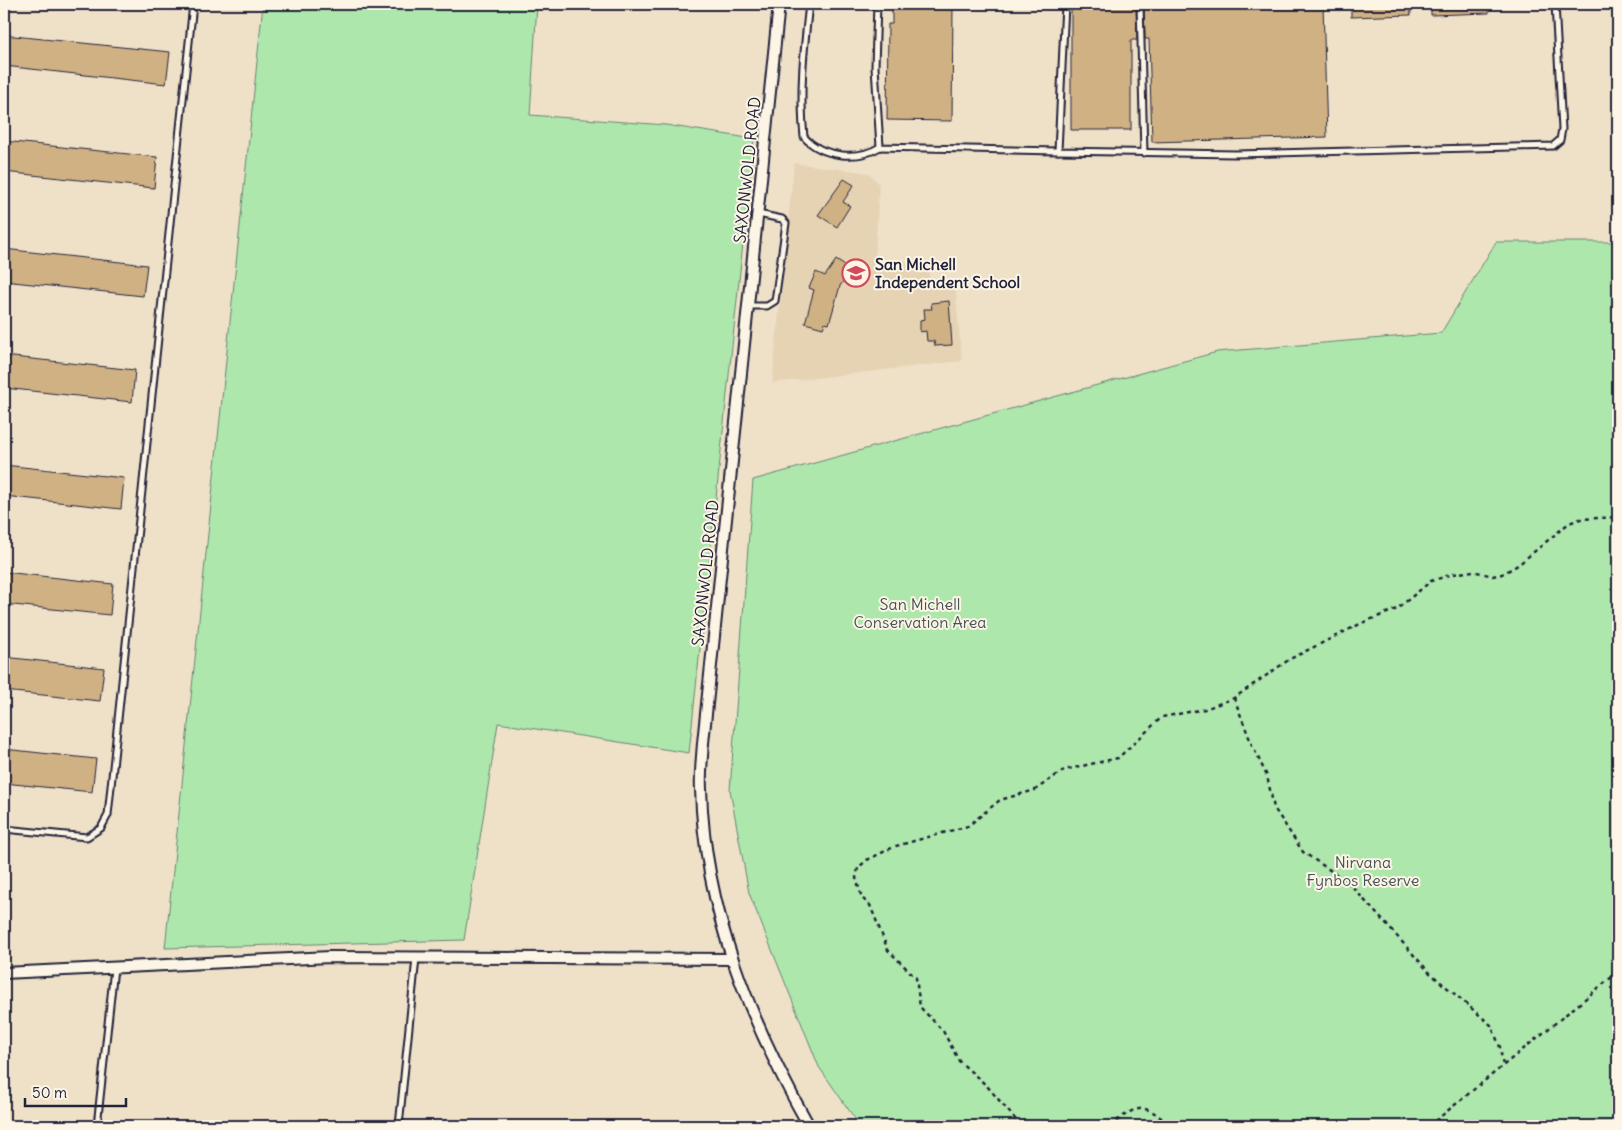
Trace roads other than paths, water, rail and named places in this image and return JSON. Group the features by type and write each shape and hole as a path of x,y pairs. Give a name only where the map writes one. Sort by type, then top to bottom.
{"street":[{"name":"SAXONWOLD ROAD","path":"779,4 703,743 700,788 714,892 731,959 748,1005 777,1069 809,1126"},
{"path":"4,973 330,958 731,959"}],"lane":[{"path":"4,829 87,837 101,828 108,816 193,4"},
{"path":"809,4 802,70 801,112 804,137 816,147 836,153 866,155 880,147 1144,153 1372,151 1553,146 1560,140 1562,130 1555,4"},
{"path":"877,4 875,67 880,147"},
{"path":"1058,150 1065,4"},
{"path":"1140,4 1144,153"},
{"path":"748,306 767,306 775,301 786,223 782,219 757,214"},
{"path":"399,1126 416,958"},
{"path":"97,1126 114,967"}],"place":[{"name":"San Michell Independent School","path":"856,273"}],"park label":[{"name":"San Michell Conservation Area","path":"920,613"},
{"name":"Nirvana Fynbos Reserve","path":"1363,871"}]}
